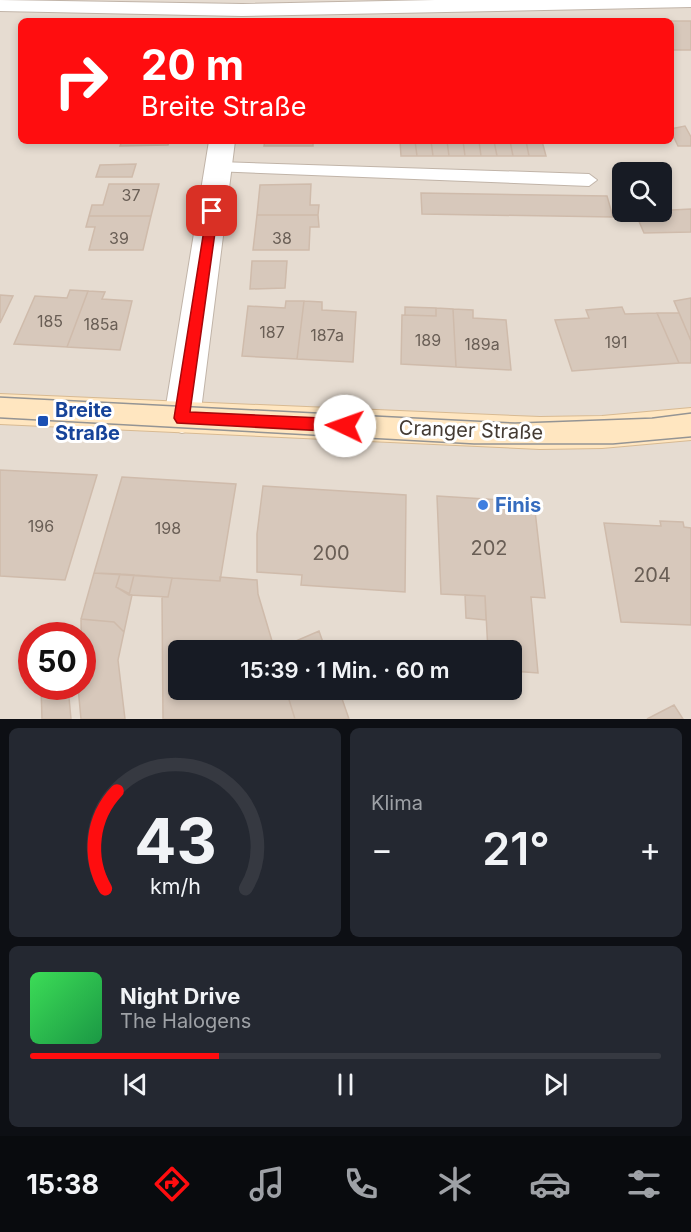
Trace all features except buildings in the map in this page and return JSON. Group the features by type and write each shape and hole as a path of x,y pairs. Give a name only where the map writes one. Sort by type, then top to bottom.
{"main road":[{"name":"Cranger Straße","path":"0,409 540,433 602,432 691,424"}],"street":[{"path":"0,4 242,10 691,1"},
{"path":"182,418 220,154"}],"lane":[{"path":"220,154 589,180"}],"shaded area":[{"path":"0,0 691,0 691,719 0,719"}],"tram line":[{"path":"0,397 515,423 652,418 691,413"},
{"path":"0,418 474,444 613,444 691,437"}],"place":[{"name":"Breite Straße","path":"43,421"},
{"name":"Finis","path":"483,505"}],"route":[{"path":"212,211 182,418 345,426"}]}
